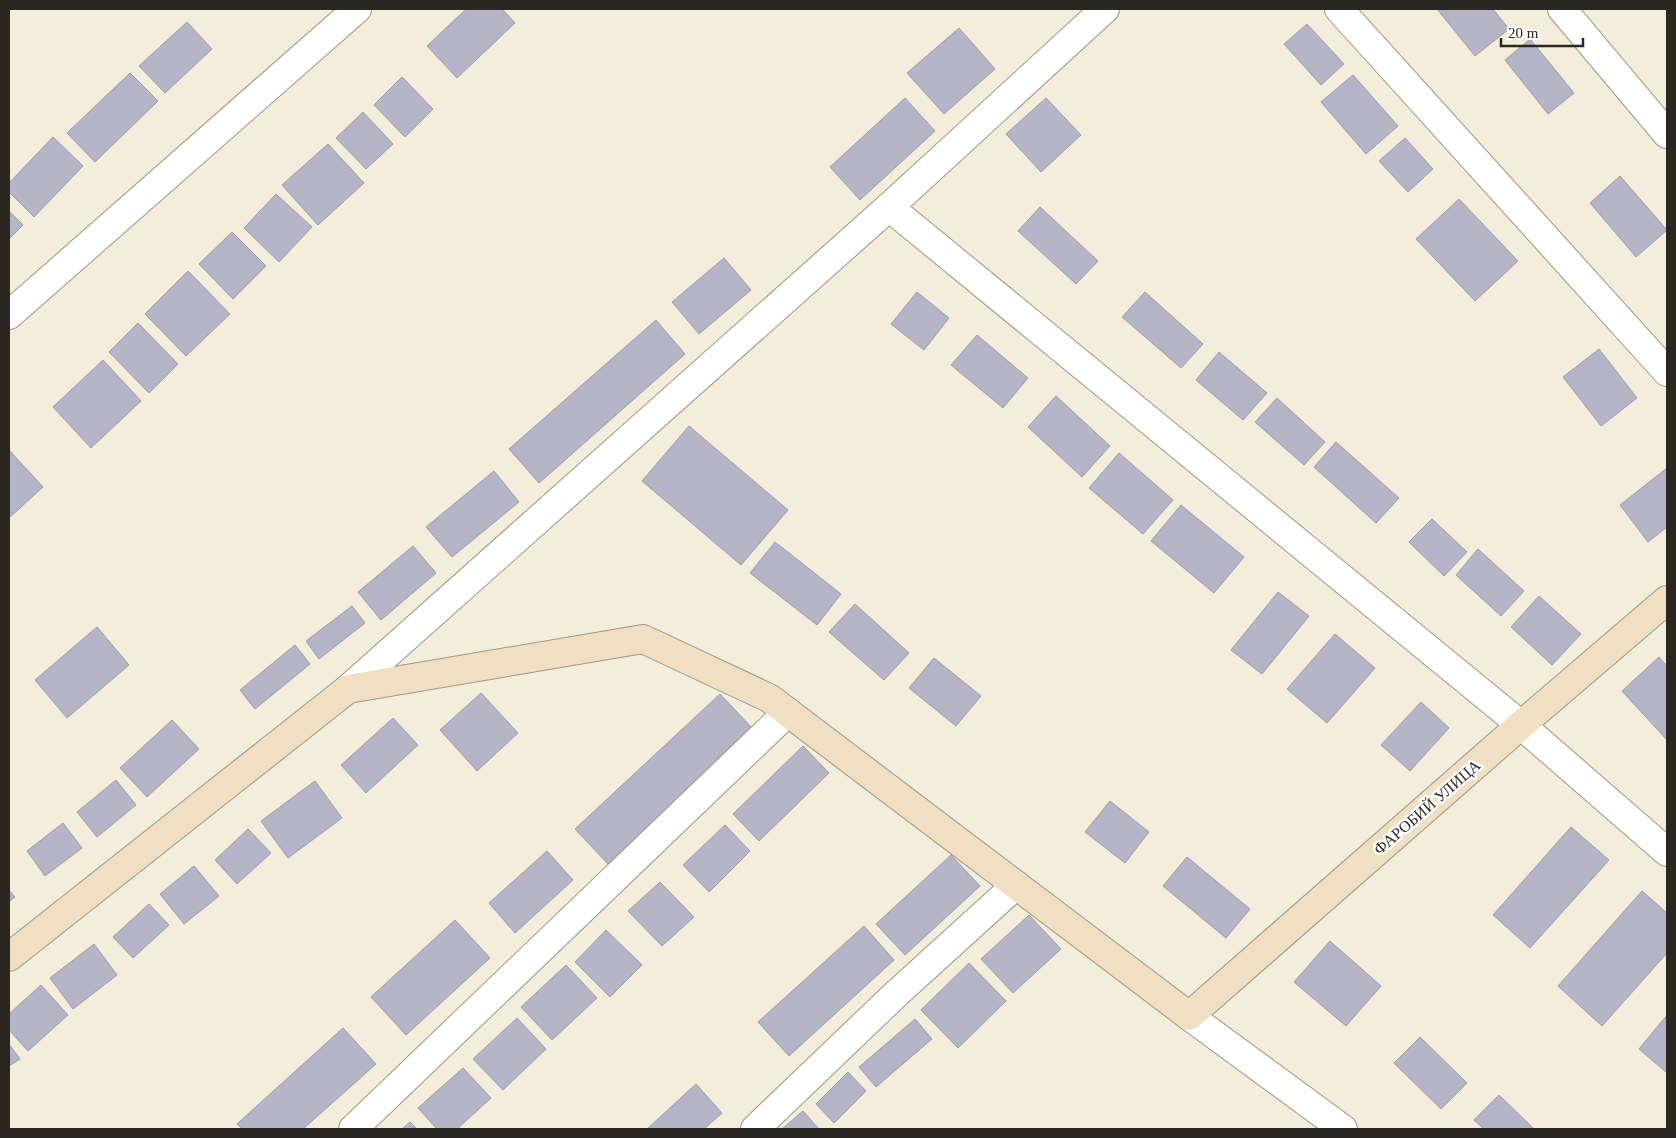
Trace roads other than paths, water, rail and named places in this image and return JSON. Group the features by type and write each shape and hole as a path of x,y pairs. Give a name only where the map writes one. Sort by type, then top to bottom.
{"street":[{"path":"9,315 358,9"},
{"path":"9,957 348,690 889,207 1105,9"},
{"path":"1339,9 1667,372"},
{"path":"1562,9 1667,134"},
{"path":"889,207 1521,725 1667,852"},
{"name":"ФАРОБИЙ УЛИЦА","path":"1189,1016 1521,725 1667,600"},
{"path":"348,690 643,639 769,698 1189,1016 1343,1129"},
{"path":"353,1129 788,712"},
{"path":"754,1129 888,1002 1016,885"}]}
